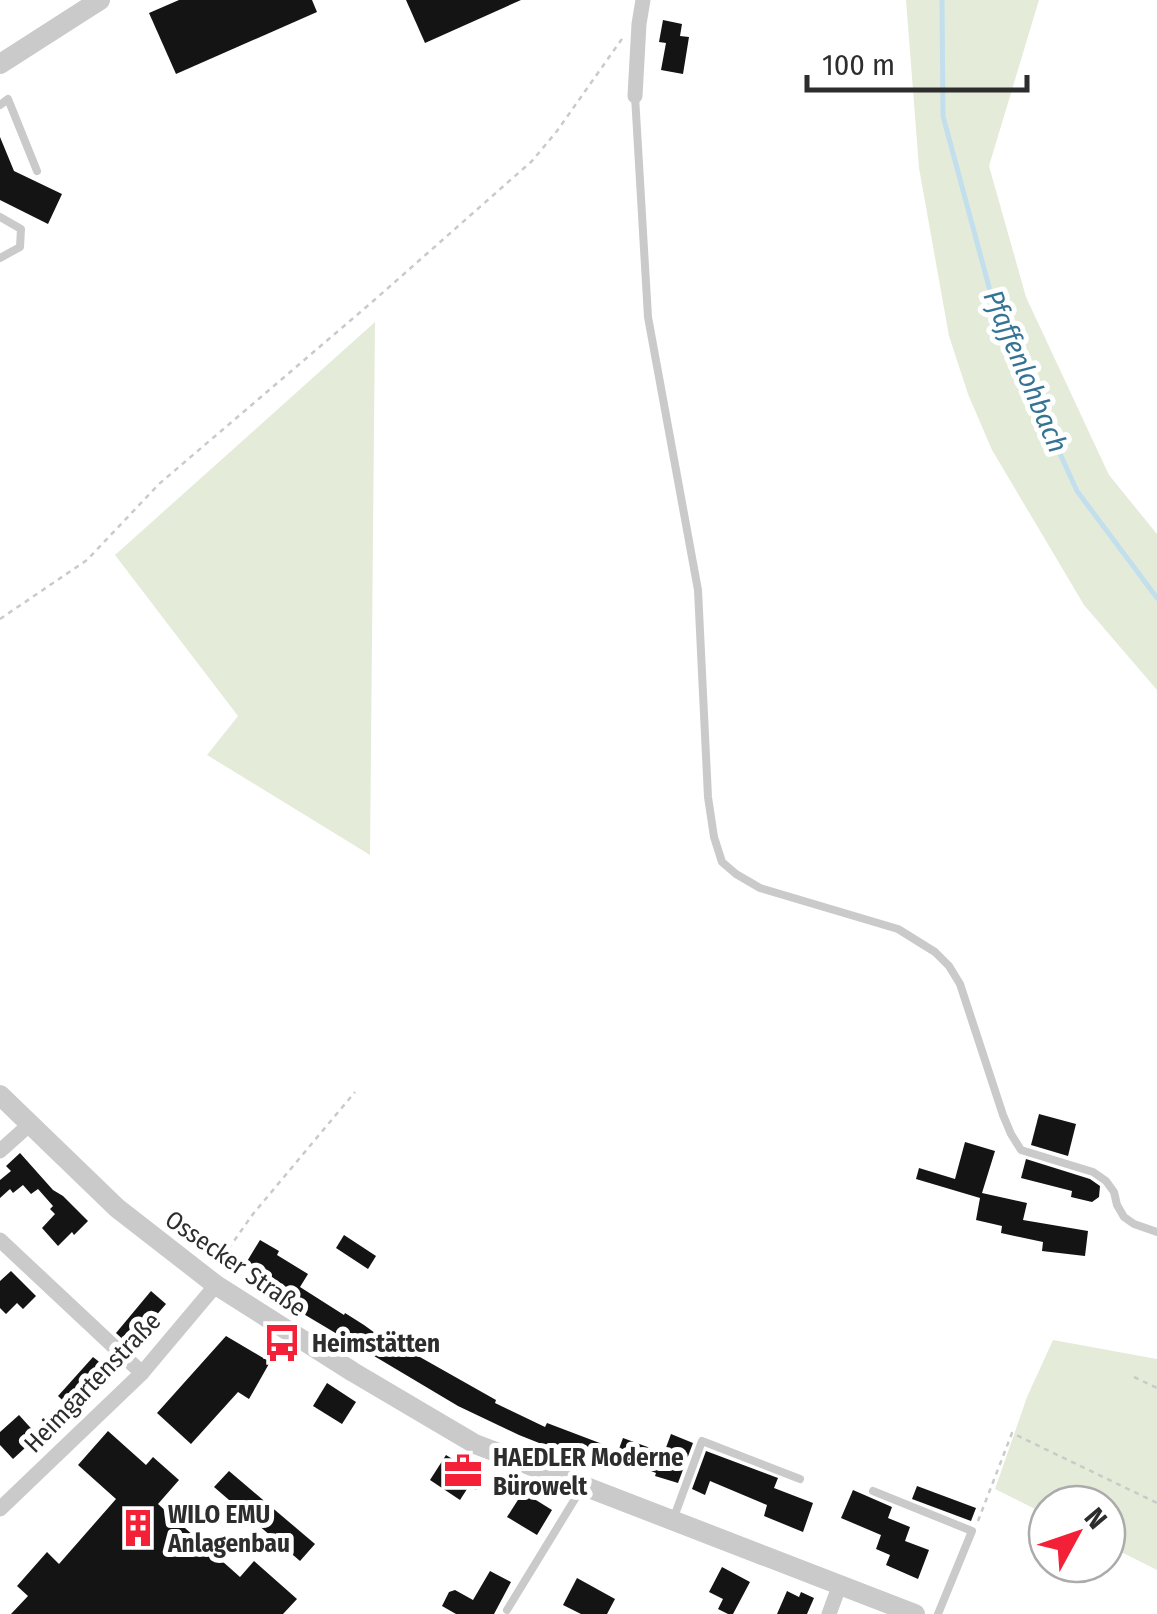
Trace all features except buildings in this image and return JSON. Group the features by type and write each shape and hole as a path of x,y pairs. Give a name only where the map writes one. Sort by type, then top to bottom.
{"street":[{"path":"0,64 100,0"},
{"path":"636,96 643,0"},
{"name":"Ossecker Straße","path":"0,1096 117,1208 216,1285 474,1444 915,1614"},
{"path":"0,1151 29,1125"},
{"path":"0,1240 142,1374"},
{"name":"Heimgartenstraße","path":"0,1509 142,1374 216,1285"},
{"path":"829,1614 840,1584"}],"lane":[{"path":"636,96 648,318 698,590 708,796 722,862 760,888 898,929 935,952 960,984 1011,1134 1022,1150 1093,1172 1114,1192 1124,1217 1157,1232"},
{"path":"0,106 8,99 37,172"},
{"path":"0,217 20,228 20,247 0,258"},
{"path":"672,1520 702,1442 800,1479"},
{"path":"507,1610 583,1485"},
{"path":"873,1490 972,1531 938,1614"}],"path":[{"path":"0,620 86,560 159,484 532,160 630,28 639,24"},
{"path":"227,1251 253,1214 356,1092"},
{"path":"1134,1377 1157,1388"},
{"path":"972,1531 1012,1433 1157,1504"}],"green space":[{"path":"906,0 1039,0 989,166 1026,297 1109,475 1157,534 1157,690 1084,605 992,450 968,394 949,336 919,168"},
{"path":"375,322 370,855 207,755 238,716 115,555"},
{"path":"1053,1340 1157,1359 1157,1570 1127,1555 1127,1484 1027,1484 1027,1505 995,1489 1027,1397"}],"waterway":[{"name":"Pfaffenlohbach","path":"942,0 943,116 996,313 1077,491 1157,598"}],"place":[{"name":"Heimstätten","path":"282,1343"},
{"name":"HAEDLER Moderne Bürowelt","path":"463,1471"},
{"name":"WILO EMU Anlagenbau","path":"138,1528"}]}
